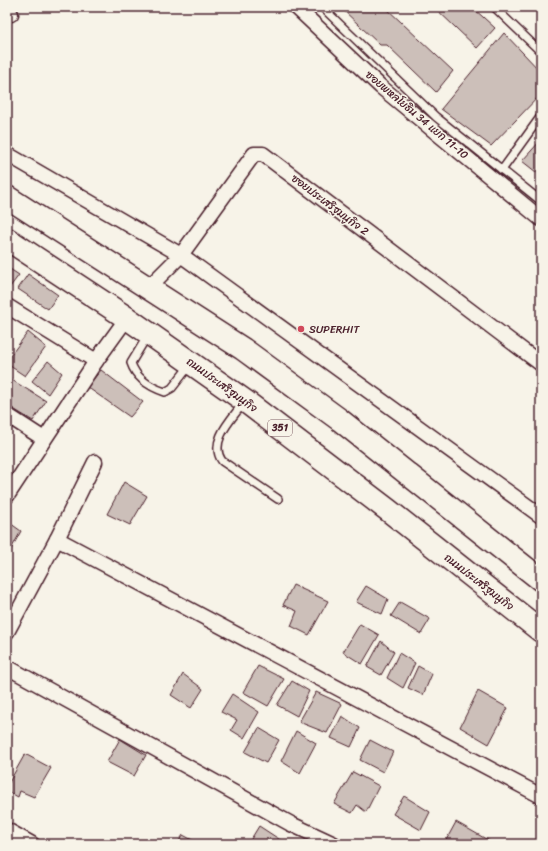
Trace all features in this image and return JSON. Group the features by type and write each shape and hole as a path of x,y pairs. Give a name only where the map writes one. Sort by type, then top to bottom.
{"main road":[{"path":"7,197 243,349 340,420 541,580"},
{"name":"ถนนประเสริฐมนูกิจ","path":"7,240 150,333 244,401 388,510 541,631"}],"street":[{"name":"ซอยพหลโยธิน 34 แยก 11-10","path":"296,7 381,87 541,219"},
{"path":"7,154 181,255 541,516"},
{"name":"ซอยประเสริฐมนูกิจ 2","path":"148,288 181,255 254,154 263,154 541,364"},
{"path":"7,306 96,361"},
{"path":"7,496 96,361 127,318"},
{"path":"7,415 44,440"},
{"path":"7,632 57,539 95,462"},
{"path":"57,539 541,796"},
{"path":"7,667 291,824 334,844"},
{"path":"7,830 32,844"}],"lane":[{"path":"322,7 436,117 541,201"},
{"path":"494,7 541,52"},
{"path":"502,170 541,116"},
{"path":"150,333 131,363 134,371 153,388 165,392 172,388 191,363"},
{"path":"244,401 218,439 218,455 222,461 278,499"}],"building":[{"path":"340,7 385,7 453,71 436,92 387,45 380,45"},
{"path":"434,7 472,7 495,28 477,48"},
{"path":"504,33 541,72 541,94 491,146 441,109"},
{"path":"541,140 541,176 522,161"},
{"path":"7,267 19,275 10,287 7,285"},
{"path":"28,274 58,295 48,309 18,289"},
{"path":"28,332 46,347 25,376 7,364 7,360"},
{"path":"48,361 62,373 48,394 32,381"},
{"path":"101,370 143,402 130,417 87,387"},
{"path":"7,377 46,401 33,421 7,405"},
{"path":"124,482 147,496 130,525 107,514"},
{"path":"7,521 21,531 9,553 7,551"},
{"path":"293,585 328,601 309,635 291,626 297,611 283,605"},
{"path":"366,586 388,599 382,614 356,602"},
{"path":"400,602 430,619 421,634 391,616"},
{"path":"360,624 379,635 362,664 343,652"},
{"path":"381,641 394,652 381,675 367,667"},
{"path":"399,653 415,663 403,688 387,678"},
{"path":"258,666 284,679 268,706 243,692"},
{"path":"418,666 432,674 423,695 408,688"},
{"path":"183,674 203,689 191,708 171,695"},
{"path":"292,681 309,691 297,716 277,705"},
{"path":"478,691 508,708 489,744 460,727"},
{"path":"316,692 342,704 327,733 299,722"},
{"path":"232,694 259,712 244,738 231,730 237,720 221,712"},
{"path":"342,716 360,728 351,747 331,738"},
{"path":"259,728 279,740 266,763 245,752"},
{"path":"296,731 316,743 300,773 281,761"},
{"path":"120,739 146,755 134,776 107,762"},
{"path":"370,740 393,752 383,772 360,760"},
{"path":"25,754 51,768 34,797 20,791 18,797 7,791 7,786"},
{"path":"353,772 379,786 366,812 357,805 352,813 334,804"},
{"path":"404,796 430,812 421,830 393,814"},
{"path":"456,822 493,843 444,844"},
{"path":"259,826 285,843 248,844"},
{"path":"183,835 200,844 177,844"}],"place":[{"name":"SUPERHIT","path":"301,329"}]}
